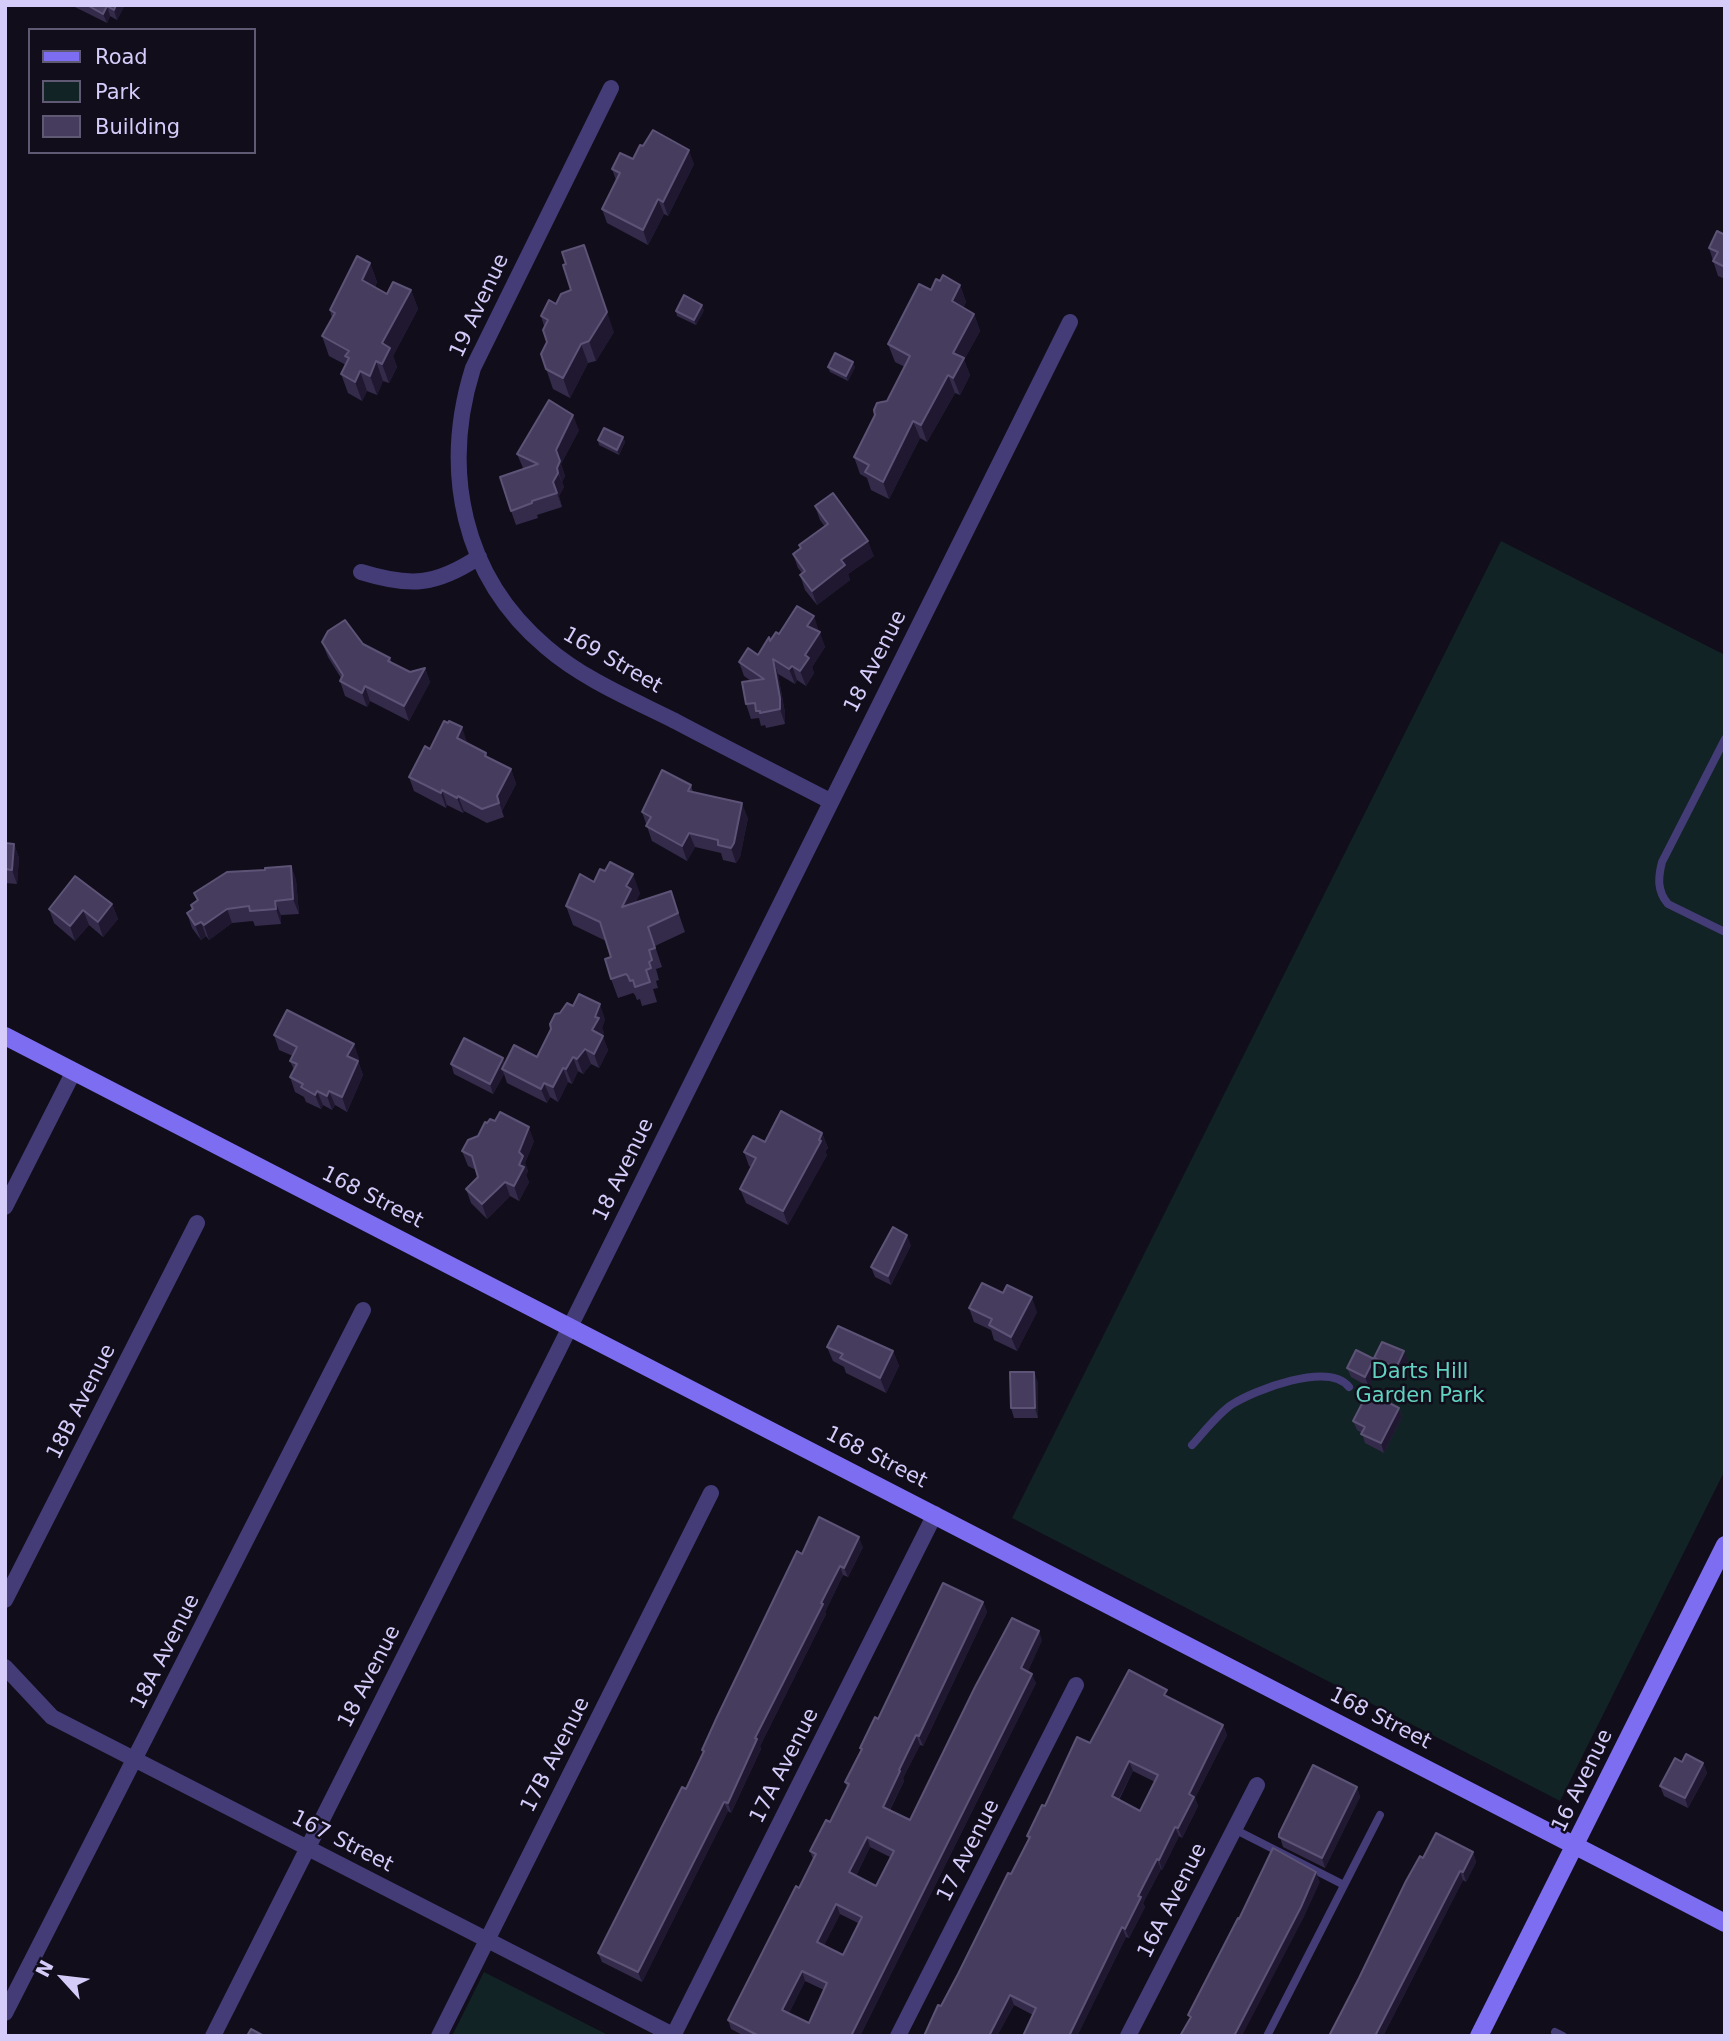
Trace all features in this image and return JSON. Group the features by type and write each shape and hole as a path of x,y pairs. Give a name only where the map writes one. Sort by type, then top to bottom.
{"main road":[{"name":"168 Street","path":"5,1036 571,1325 1725,1923"},
{"name":"16 Avenue","path":"1479,2036 1725,1545"}],"street":[{"name":"19 Avenue","path":"479,557 462,505 458,477 457,449 464,394 484,342 611,88"},
{"name":"18 Avenue","path":"213,2036 571,1325 1070,322"},
{"path":"361,572 392,582 424,582 456,573 479,557"},
{"name":"169 Street","path":"479,557 492,583 513,614 546,648 569,664 830,801"},
{"path":"5,1207 10,1186 74,1071"},
{"name":"18B Avenue","path":"5,1600 197,1223"},
{"name":"18A Avenue","path":"5,2013 363,1310"},
{"name":"17B Avenue","path":"439,2036 711,1493"},
{"name":"17A Avenue","path":"674,2035 935,1514"},
{"name":"167 Street","path":"5,1667 52,1717 674,2035"},
{"name":"17 Avenue","path":"898,2036 1076,1685"},
{"name":"16A Avenue","path":"1128,2036 1257,1785"}],"lane":[{"path":"1725,739 1662,862 1659,887 1668,904 1725,932"},
{"path":"1192,1445 1230,1406 1282,1382 1298,1378 1336,1378 1343,1379 1349,1387"},
{"path":"1267,2036 1380,1815"},
{"path":"1234,1829 1344,1885"}],"green space":[{"name":"Darts Hill Garden Park","path":"1501,541 1725,655 1725,1470 1560,1801 1012,1518"},
{"path":"484,1972 610,2036 452,2036"}],"building":[{"path":"87,5 116,5 114,10 107,6 103,14"},
{"path":"653,130 689,150 663,202 658,199 643,230 602,209 620,173 612,169 620,153 633,159 640,145 643,146"},
{"path":"1717,231 1725,235 1725,267 1713,261 1718,252 1709,248"},
{"path":"584,245 607,312 589,341 581,344 563,378 546,369 541,354 547,342 543,330 548,320 541,316 549,300 556,304 561,294 571,290 562,252"},
{"path":"357,256 370,263 362,280 387,294 393,282 411,290 382,343 390,348 382,364 376,361 370,376 360,371 355,382 341,374 349,358 345,356 349,351 322,336 335,313 330,310"},
{"path":"943,275 960,285 952,301 974,314 953,353 964,358 953,378 948,375 921,425 913,421 883,482 865,472 869,465 854,457 875,415 877,403 887,401 910,356 888,344 919,284 931,290 936,279 940,281"},
{"path":"684,295 702,305 694,320 676,311"},
{"path":"835,353 853,362 846,376 828,367"},
{"path":"549,400 573,415 556,450 560,461 553,482 557,493 511,511 500,477 538,464 517,454"},
{"path":"604,428 623,437 617,450 598,440"},
{"path":"833,493 868,541 841,560 845,565 812,591 800,575 805,571 793,554 801,548 799,545 828,524 815,506"},
{"path":"797,606 814,616 807,626 820,632 805,655 809,658 800,671 792,666 789,669 773,659 780,709 760,713 756,711 755,703 746,704 742,682 764,679 739,662 748,648 758,655 769,637 770,641 776,632 779,634"},
{"path":"345,620 363,644 390,658 388,661 410,672 425,668 404,706 365,686 362,693 340,681 343,675 322,642 328,631"},
{"path":"444,721 462,727 457,738 511,769 497,796 499,803 482,809 458,796 457,798 442,790 441,793 409,777 425,746 430,749"},
{"path":"662,770 691,785 688,791 742,803 731,848 718,845 718,840 689,833 682,846 646,826 651,817 642,812"},
{"path":"5,843 14,844 12,870 5,869"},
{"path":"610,862 633,874 626,886 631,889 622,907 671,891 678,913 648,927 655,948 649,950 651,968 646,970 650,982 635,987 633,980 630,981 626,974 611,979 605,959 611,957 600,922 566,906 580,874 594,882 600,869 605,871"},
{"path":"291,866 293,899 275,901 276,909 250,911 249,906 227,909 204,925 201,922 195,925 187,913 193,909 191,905 198,900 194,893 227,872"},
{"path":"75,876 112,904 98,922 83,910 70,926 49,909"},
{"path":"579,994 600,1004 595,1017 599,1018 592,1030 603,1036 594,1054 585,1049 577,1059 573,1057 566,1069 563,1068 553,1087 544,1083 541,1089 502,1069 514,1045 537,1057 551,1029 550,1024 555,1014 560,1013 567,1003 573,1006"},
{"path":"287,1010 354,1044 347,1056 358,1061 342,1097 329,1091 327,1096 317,1091 315,1095 290,1077 297,1064 290,1061 297,1047 274,1035"},
{"path":"464,1038 503,1058 490,1084 451,1064"},
{"path":"781,1111 822,1133 819,1140 821,1141 783,1211 740,1189 756,1158 744,1152 753,1136 765,1142"},
{"path":"500,1112 529,1127 519,1152 523,1156 519,1165 524,1167 514,1186 505,1182 482,1204 466,1189 478,1177 472,1156 462,1151 468,1140 478,1136 485,1122 490,1119 495,1121"},
{"path":"893,1227 907,1235 888,1276 871,1267"},
{"path":"982,1283 1003,1293 1007,1285 1032,1297 1011,1337 989,1325 992,1319 969,1308"},
{"path":"838,1326 893,1351 880,1378 840,1358 843,1354 827,1347"},
{"path":"1382,1342 1404,1351 1396,1368 1374,1358"},
{"path":"1356,1350 1374,1359 1365,1377 1347,1368"},
{"path":"1010,1372 1034,1372 1035,1408 1011,1408"},
{"path":"1368,1392 1399,1408 1381,1443 1361,1434 1365,1427 1353,1421"},
{"path":"819,1517 859,1537 844,1568 840,1566 821,1603 823,1604 755,1738 757,1739 728,1803 724,1802 638,1972 598,1953 682,1787 686,1789 717,1717 797,1551 802,1554"},
{"path":"943,1583 983,1602 883,1807 910,1820 1012,1618 1039,1631 1021,1668 1032,1674 851,2036 759,2036 728,2020 796,1886 799,1888 816,1854 810,1851 826,1820 830,1822 849,1784 845,1782 862,1749 860,1748 875,1717 878,1719","holes":["867,1837 894,1851 876,1886 849,1872","836,1904 862,1917 843,1955 817,1942","802,1971 827,1983 809,2023 782,2010"]},
{"path":"1129,1670 1167,1690 1164,1695 1223,1725 1189,1794 1194,1797 1159,1860 1157,1859 1138,1896 1141,1897 1125,1929 1122,1927 1069,2036 1023,2036 1036,2008 1010,1995 989,2036 924,2036 1008,1873 1011,1874 1030,1837 1027,1836 1042,1805 1045,1806 1077,1737 1090,1743","holes":["1129,1761 1158,1775 1140,1811 1112,1796"]},
{"path":"1686,1754 1703,1763 1685,1798 1660,1786 1675,1758 1682,1762"},
{"path":"1313,1765 1357,1787 1322,1858 1279,1837"},
{"path":"1436,1833 1473,1852 1463,1872 1460,1871 1375,2036 1329,2036 1406,1881 1420,1856 1423,1858"},
{"path":"1273,1848 1316,1872 1301,1907 1234,2036 1180,2036 1191,2017 1188,2015"},
{"path":"251,2029 264,2036 247,2036"}]}
